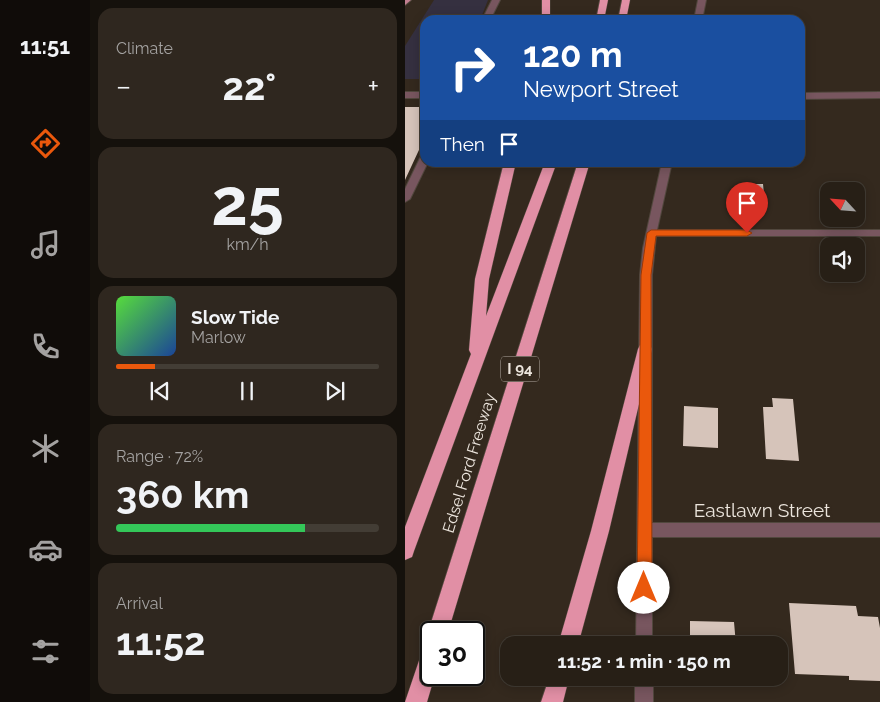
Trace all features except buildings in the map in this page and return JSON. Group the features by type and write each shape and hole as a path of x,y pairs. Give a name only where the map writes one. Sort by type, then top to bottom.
{"highway":[{"path":"546,0 546,15"},
{"path":"601,15 604,0"},
{"path":"623,15 626,0"},
{"path":"474,369 482,279 509,167"},
{"name":"Edsel Ford Freeway","path":"405,551 549,167"},
{"name":"Edsel Ford Freeway","path":"440,621 582,167"},
{"path":"571,636 601,531 645,349"},
{"path":"416,702 421,686"},
{"path":"552,702 557,686"}],"street":[{"path":"489,15 496,0"},
{"path":"699,15 702,0"},
{"path":"405,95 420,95"},
{"path":"805,96 880,96"},
{"path":"405,198 420,167"},
{"path":"644,636 646,275 651,233 666,167"},
{"path":"651,233 880,233"},
{"name":"Eastlawn Street","path":"645,530 880,530"},
{"path":"644,686 644,702"}],"shaded area":[{"path":"434,0 488,0 482,15 425,15"},
{"path":"420,22 420,79 405,79 405,46"}],"route":[{"path":"644,588 646,275 651,233 747,233"}]}
